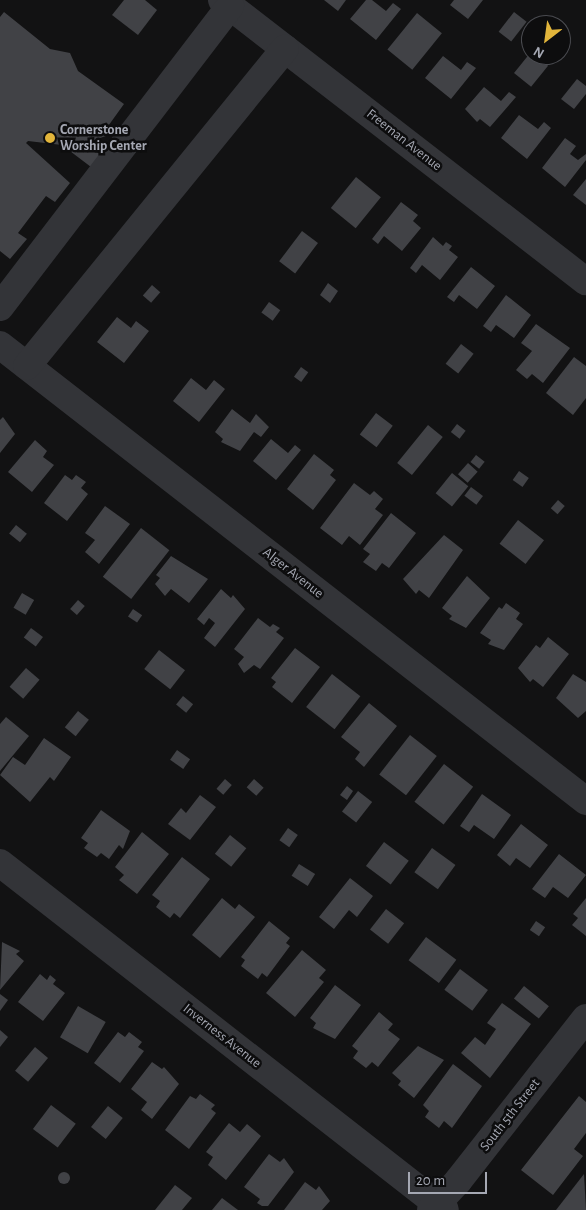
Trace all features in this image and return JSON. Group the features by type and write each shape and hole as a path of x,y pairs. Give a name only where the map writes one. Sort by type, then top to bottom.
{"street":[{"name":"Freeman Avenue","path":"226,3 586,281"},
{"path":"0,306 226,3"},
{"path":"27,366 285,48"},
{"name":"Alger Avenue","path":"0,345 586,801"},
{"name":"Inverness Avenue","path":"0,862 437,1208"},
{"name":"South 5th Street","path":"437,1208 586,1018"}],"building":[{"path":"124,0 145,0 157,10 138,35 112,15"},
{"path":"324,0 346,0 338,11"},
{"path":"366,0 372,0 386,11 393,3 401,9 376,40 350,19"},
{"path":"454,0 483,0 468,19 450,5"},
{"name":"Cornerstone Worship Center","path":"4,12 50,49 70,53 78,71 124,104 106,129 109,135 85,143 101,155 91,167 62,145 28,141 26,143 70,183 55,202 46,196 18,233 27,239 10,259 0,251 0,17"},
{"path":"514,12 521,17 521,29 511,42 499,32"},
{"path":"417,13 442,33 412,70 387,50"},
{"path":"443,56 461,70 467,62 476,68 451,99 425,78"},
{"path":"521,64 547,65 548,66 531,87 514,73"},
{"path":"577,79 586,86 586,94 574,109 561,99"},
{"path":"484,87 501,101 509,92 516,97 490,127 480,119 477,122 465,109"},
{"path":"519,115 538,129 544,122 551,128 527,159 501,138"},
{"path":"565,138 576,146 570,154 578,160 586,154 586,160 565,187 542,168"},
{"path":"356,177 381,197 356,228 331,208"},
{"path":"586,179 586,205 573,195"},
{"path":"401,202 418,215 413,221 421,228 402,251 384,236 378,244 372,239"},
{"path":"302,231 318,243 295,273 279,261"},
{"path":"433,237 443,246 446,242 452,246 449,250 458,257 440,280 422,265 416,273 410,268"},
{"path":"471,267 495,286 477,309 459,295 454,302 447,297"},
{"path":"328,283 338,291 330,303 320,295"},
{"path":"152,285 160,292 151,303 143,296"},
{"path":"506,295 531,315 514,338 496,325 491,332 483,326"},
{"path":"269,302 280,310 273,321 261,313"},
{"path":"117,317 131,328 136,321 149,331 124,363 97,342"},
{"path":"536,324 570,348 543,383 532,374 527,379 516,370 532,351 521,343"},
{"path":"461,344 474,354 458,374 446,364"},
{"path":"574,357 586,366 586,398 573,415 546,393"},
{"path":"301,367 308,372 301,382 294,377"},
{"path":"191,378 206,390 214,380 225,389 199,422 173,401"},
{"path":"232,409 250,423 256,414 269,427 261,437 254,432 240,451 221,442 223,439 215,432"},
{"path":"376,413 393,426 377,447 360,435"},
{"path":"3,417 15,434 0,453 0,420"},
{"path":"457,424 466,431 460,439 451,432"},
{"path":"428,425 443,437 412,475 397,463"},
{"path":"271,439 288,453 295,445 301,450 276,480 253,461"},
{"path":"35,440 47,451 43,457 54,465 32,492 8,472"},
{"path":"314,454 334,470 330,475 336,480 313,510 287,489"},
{"path":"476,455 485,462 479,469 470,462"},
{"path":"468,463 478,472 468,483 458,474"},
{"path":"519,471 529,478 523,487 513,480"},
{"path":"452,473 468,486 452,506 436,493"},
{"path":"65,475 72,480 76,475 86,482 81,488 88,494 67,521 44,503"},
{"path":"354,483 370,495 374,491 383,499 375,509 383,515 360,545 349,536 342,545 320,528"},
{"path":"471,487 483,496 476,505 464,496"},
{"path":"558,500 565,506 558,514 551,508"},
{"path":"105,506 130,524 99,564 85,552 95,540 85,533"},
{"path":"391,513 416,533 389,568 382,563 376,571 363,562 370,554 363,549"},
{"path":"518,520 544,540 526,564 500,544"},
{"path":"16,525 27,534 20,542 9,534"},
{"path":"141,528 169,550 131,599 103,577"},
{"path":"444,535 463,550 429,598 419,590 416,594 403,579"},
{"path":"171,556 208,579 189,603 171,589 165,596 155,584 160,578 156,575"},
{"path":"467,576 490,598 466,628 449,619 452,616 442,608"},
{"path":"221,589 231,598 233,595 245,609 215,647 204,638 215,623 209,618 204,625 197,619"},
{"path":"22,593 34,600 26,615 14,608"},
{"path":"78,600 85,606 77,615 70,609"},
{"path":"506,603 520,613 516,619 523,624 504,650 488,644 491,640 480,633 499,607 502,609"},
{"path":"133,609 142,615 137,623 128,616"},
{"path":"258,618 270,627 273,624 280,628 276,632 284,638 260,669 254,665 244,673 238,664 244,657 234,649"},
{"path":"31,628 43,637 36,647 24,638"},
{"path":"548,637 569,654 543,687 533,679 530,682 518,668 536,645 540,648"},
{"path":"295,648 320,667 292,703 272,687 276,682 271,678"},
{"path":"159,650 185,670 170,689 144,669"},
{"path":"26,668 40,680 23,699 10,687"},
{"path":"332,674 360,696 335,729 306,707"},
{"path":"573,674 586,682 586,711 578,718 556,698"},
{"path":"183,696 193,704 186,713 176,705"},
{"path":"369,703 397,726 364,767 355,759 360,752 341,737"},
{"path":"78,711 89,720 76,736 65,727"},
{"path":"6,717 29,736 0,771 0,724"},
{"path":"410,735 437,756 406,795 379,774"},
{"path":"44,738 71,757 54,781 50,777 30,802 0,775 13,757 25,765"},
{"path":"177,750 190,759 183,769 170,760"},
{"path":"444,764 473,787 444,825 414,802"},
{"path":"225,779 232,785 223,795 216,789"},
{"path":"254,779 264,788 256,796 247,787"},
{"path":"347,786 353,791 347,800 340,795"},
{"path":"358,791 372,802 356,823 342,811"},
{"path":"482,794 511,815 494,839 474,825 469,832 460,826"},
{"path":"200,795 216,807 190,840 168,824 181,808 186,813"},
{"path":"101,810 130,831 123,849 119,845 109,859 101,853 97,857 84,848 88,843 81,838"},
{"path":"521,824 548,845 530,868 516,858 510,866 497,855"},
{"path":"288,828 298,835 289,847 279,840"},
{"path":"142,832 169,854 137,894 119,880 124,875 115,867"},
{"path":"230,835 246,848 231,867 215,854"},
{"path":"384,842 409,861 391,885 366,866"},
{"path":"432,848 455,865 438,889 414,872"},
{"path":"559,854 586,875 568,898 553,887 545,898 532,889"},
{"path":"182,857 210,879 180,918 174,913 170,918 156,907 160,901 152,895"},
{"path":"299,864 315,874 308,886 292,876"},
{"path":"350,878 373,896 357,917 349,910 334,929 319,917"},
{"path":"222,898 235,909 239,904 255,917 220,958 192,935"},
{"path":"586,898 586,936 572,925 578,918 573,914"},
{"path":"386,909 404,923 388,944 370,929"},
{"path":"269,921 290,938 286,943 290,946 267,977 262,973 258,979 241,966 245,960 241,957"},
{"path":"536,921 545,927 539,936 530,930"},
{"path":"426,937 456,960 439,983 409,960"},
{"path":"2,942 20,951 16,954 24,961 0,990"},
{"path":"302,950 326,970 319,978 324,982 295,1017 266,993"},
{"path":"460,969 488,990 472,1011 444,990"},
{"path":"40,974 47,980 50,975 56,980 53,984 65,993 43,1021 18,1002"},
{"path":"335,985 361,1005 335,1039 313,1028 316,1023 310,1018"},
{"path":"524,986 549,1006 539,1019 514,998"},
{"path":"0,994 8,1000 0,1011"},
{"path":"502,1003 531,1024 490,1078 461,1053 475,1037 485,1045 496,1029 487,1023"},
{"path":"78,1006 106,1022 88,1053 60,1037"},
{"path":"379,1012 393,1024 388,1030 400,1039 378,1067 372,1062 366,1068 353,1058 358,1051 352,1046"},
{"path":"0,1030 8,1037 0,1047"},
{"path":"118,1032 125,1037 129,1032 142,1042 138,1047 144,1051 120,1083 94,1063"},
{"path":"418,1046 444,1060 414,1098 398,1085 401,1081 392,1073"},
{"path":"35,1047 48,1058 28,1082 15,1071"},
{"path":"152,1062 162,1069 164,1067 179,1084 152,1119 141,1110 147,1102 131,1089"},
{"path":"453,1064 482,1086 452,1128 444,1121 439,1128 425,1117 429,1111 423,1105"},
{"path":"200,1094 215,1105 211,1109 216,1113 189,1149 165,1130 190,1096 196,1099"},
{"path":"579,1096 586,1102 586,1133 574,1149 583,1156 553,1195 521,1170"},
{"path":"51,1105 76,1124 58,1148 33,1129"},
{"path":"108,1106 123,1118 106,1139 91,1127"},
{"path":"229,1123 240,1132 247,1124 261,1136 226,1180 208,1165 213,1157 206,1152"},
{"path":"269,1154 280,1162 284,1158 294,1172 268,1206 262,1206 257,1203 260,1199 244,1187"},
{"path":"66,1172 69,1173 69,1183 62,1184 59,1183 58,1176 59,1173"},
{"path":"584,1174 586,1210 556,1210"},
{"path":"305,1182 316,1190 319,1186 330,1201 322,1210 284,1210"},
{"path":"175,1185 192,1198 182,1210 155,1210"},
{"path":"222,1198 238,1210 212,1210"}],"place":[{"name":"Cornerstone Worship Center","path":"50,138"}]}
